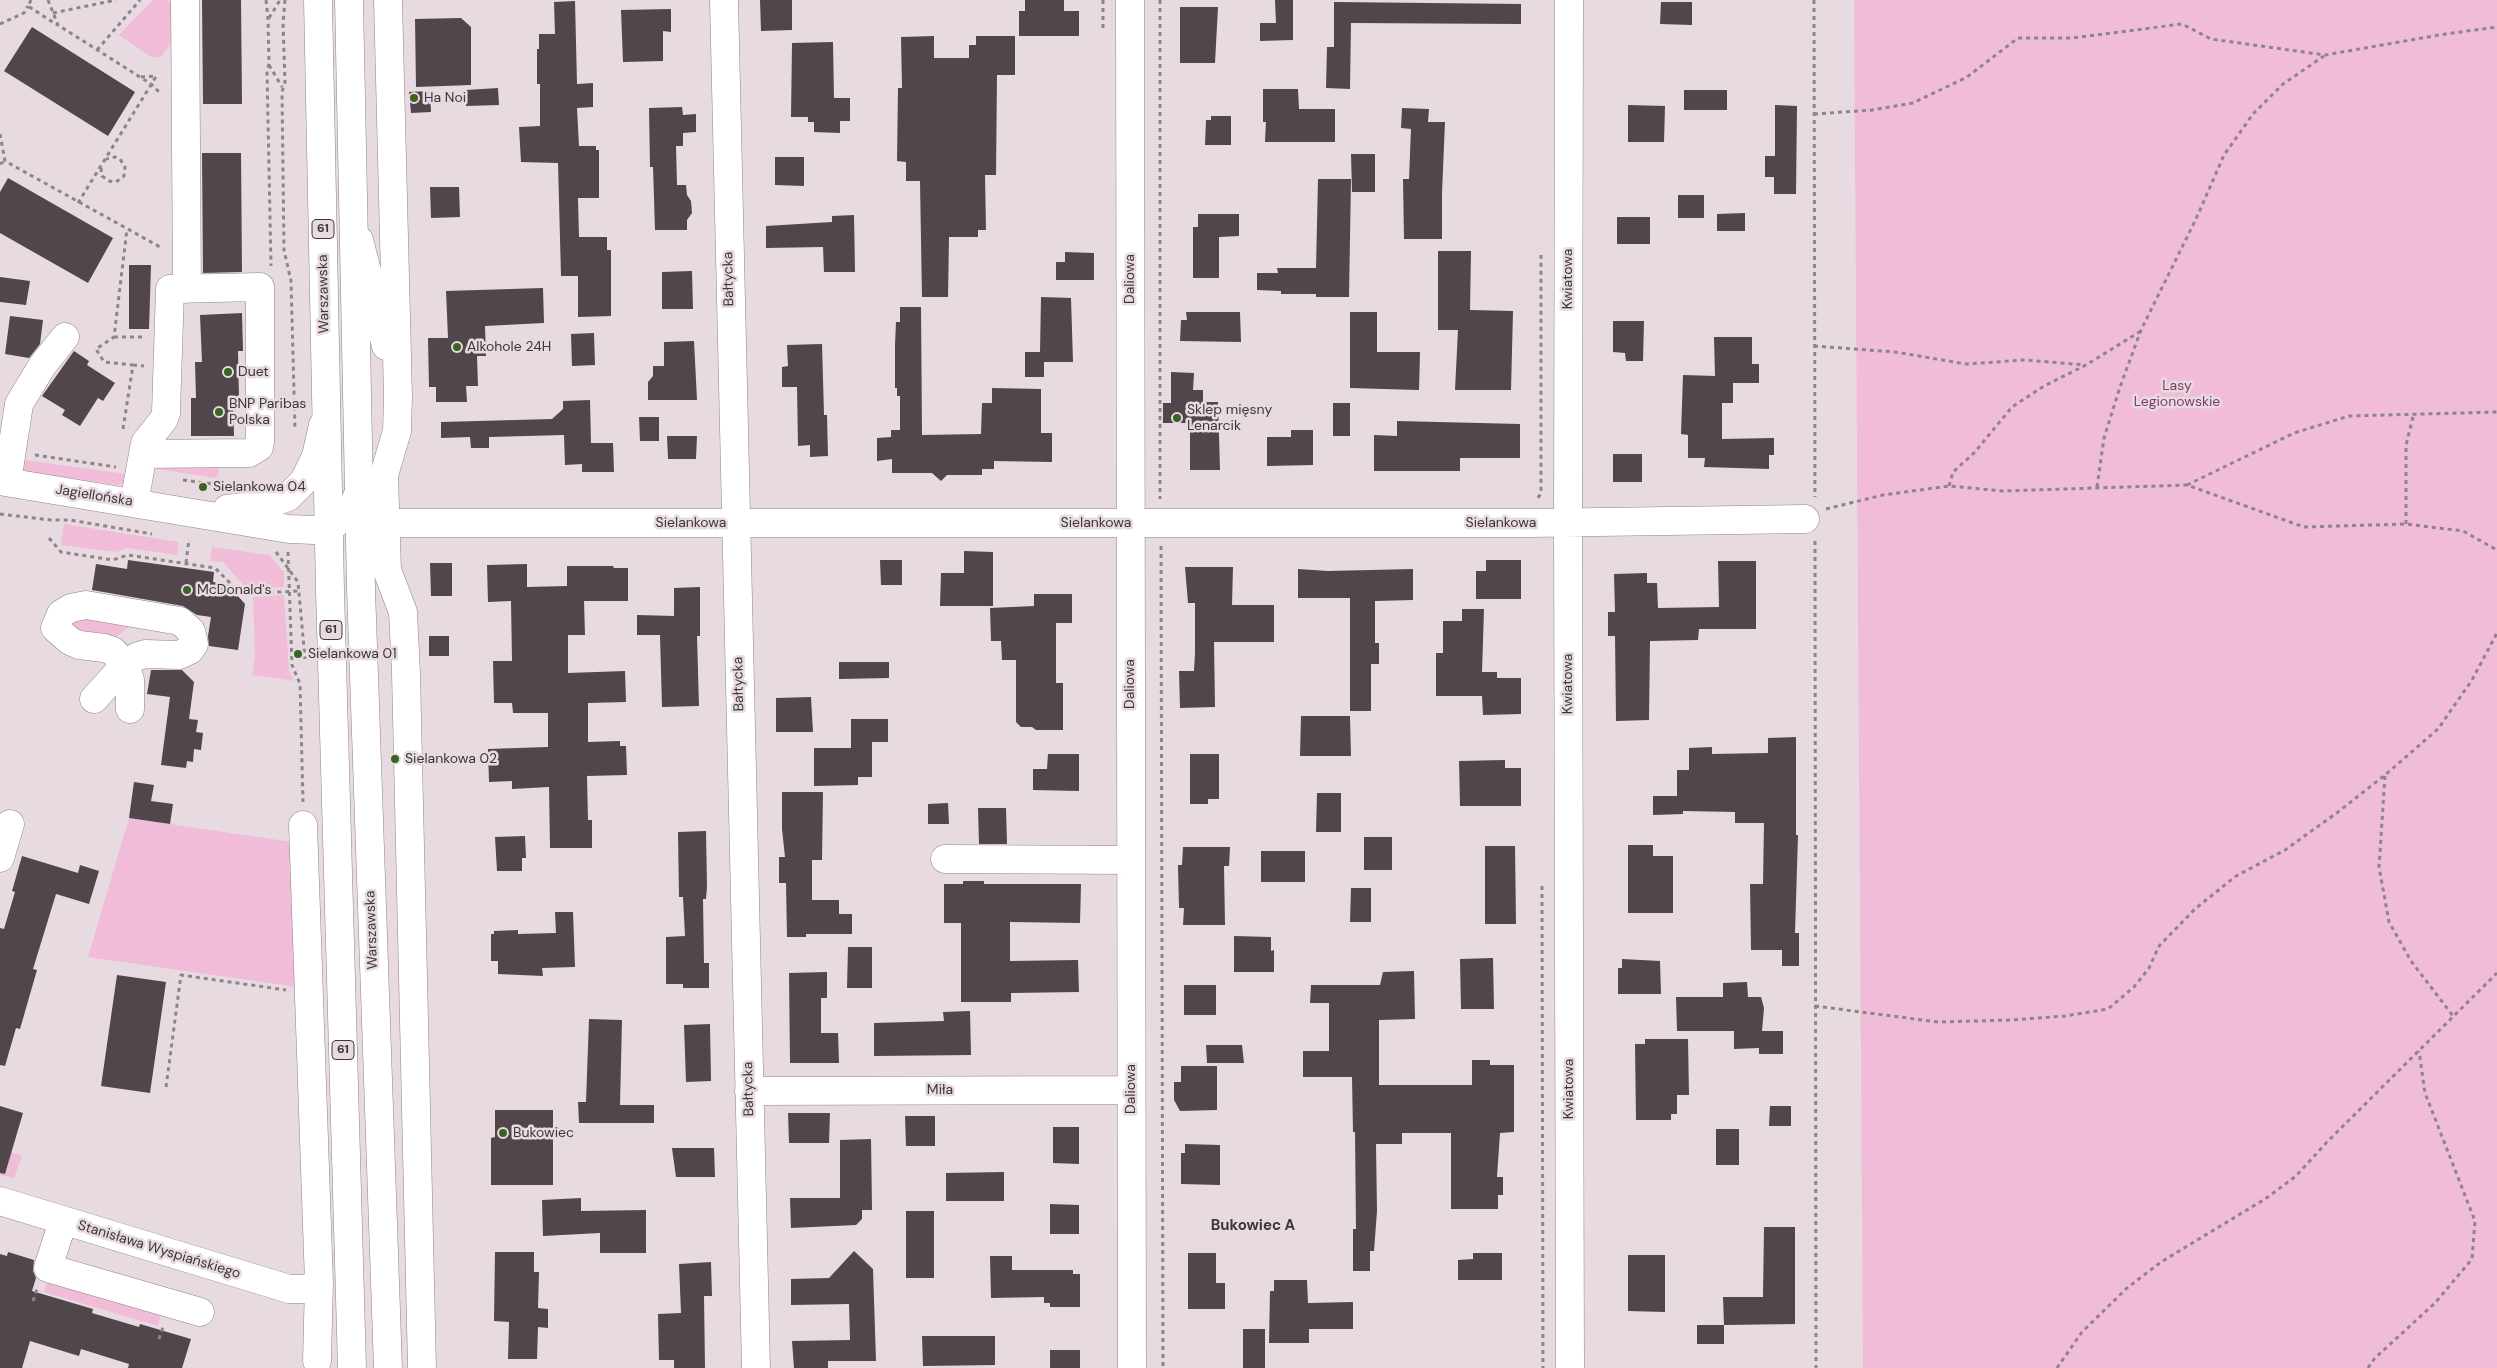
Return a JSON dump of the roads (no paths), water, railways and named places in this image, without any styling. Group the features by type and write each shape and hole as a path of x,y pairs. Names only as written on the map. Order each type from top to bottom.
{"street":[{"path":"185,0 187,289"},
{"name":"Warszawska","path":"318,0 352,1368"},
{"name":"Warszawska","path":"349,0 359,492 388,1368"},
{"path":"388,0 398,396 397,431 384,475 387,570 403,612 406,673 422,1368"},
{"name":"Bałtycka","path":"724,0 756,1368"},
{"name":"Daliowa","path":"1130,0 1132,1368"},
{"name":"Kwiatowa","path":"1569,0 1570,1368"},
{"path":"353,215 398,396"},
{"path":"131,456 249,453 259,447 260,287 170,289 164,419 131,456 134,502"},
{"path":"4,481 12,452 19,404 23,394 65,336"},
{"name":"Jagiellońska","path":"188,511 253,507 269,504 288,497 304,480 316,456 327,409"},
{"name":"Jagiellońska","path":"4,481 188,511 282,540 314,530 330,528"},
{"path":"330,528 352,508 359,492"},
{"name":"Sielankowa","path":"386,523 1568,523 1814,517"},
{"path":"94,699 121,663 145,654 179,655 194,644 191,631 180,621 86,605 71,608 60,614 55,628 79,645 113,651 121,663 130,679 130,709"},
{"path":"0,858 10,824"},
{"path":"303,825 318,1283 317,1362"},
{"path":"945,859 1130,860"},
{"name":"Miła","path":"749,1091 1131,1090"},
{"name":"Stanisława Wyspiańskiego","path":"0,1201 289,1289 305,1289 318,1283"},
{"path":"63,1221 48,1268 200,1312"}],"place":[{"name":"Ha Noi","path":"414,98"},
{"name":"Alkohole 24H","path":"457,347"},
{"name":"Duet","path":"228,372"},
{"name":"BNP Paribas Polska","path":"219,412"},
{"name":"Sklep mięsny Lenarcik","path":"1177,418"},
{"name":"Sielankowa 04","path":"203,487"},
{"name":"McDonald's","path":"187,590"},
{"name":"Sielankowa 01","path":"298,654"},
{"name":"Sielankowa 02","path":"395,759"},
{"name":"Bukowiec","path":"503,1133"}],"district":[{"name":"Bukowiec A","path":"1253,1226"}],"park label":[{"name":"Lasy Legionowskie","path":"2177,394"}]}
